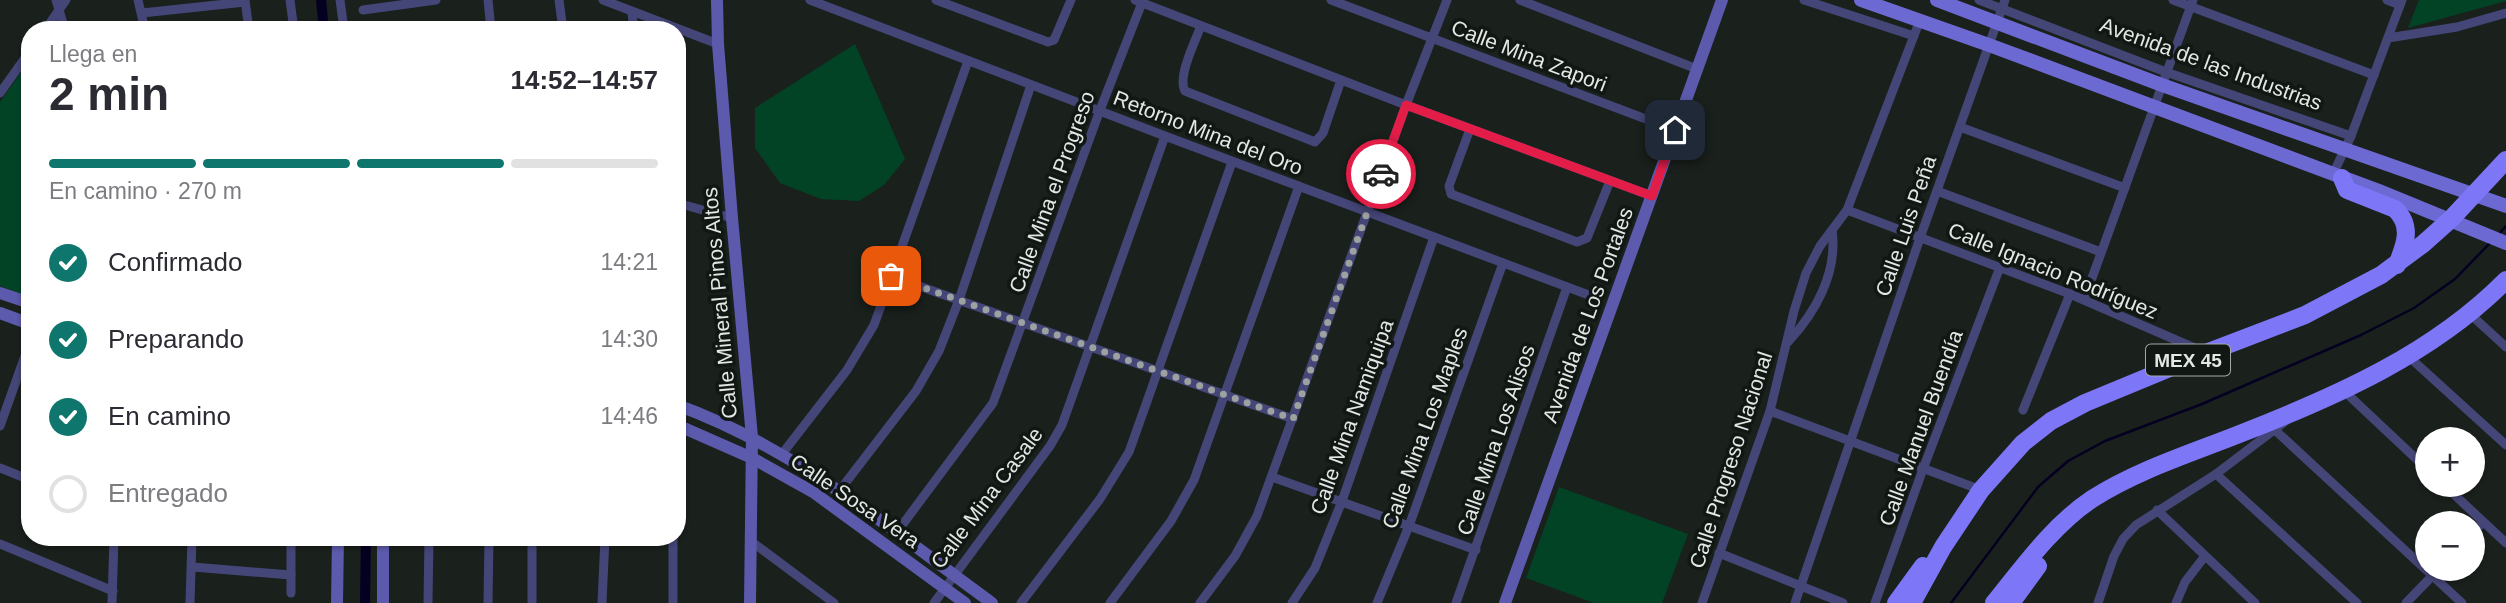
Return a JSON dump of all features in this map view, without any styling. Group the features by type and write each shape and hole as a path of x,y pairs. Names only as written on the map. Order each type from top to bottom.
{"highway":[{"name":"MEX 45","path":"1912,603 1943,547 1981,490 2023,443 2051,421 2085,403 2305,315 2397,265 2451,219 2506,160"},
{"path":"2337,176 2347,190 2395,209 2400,214 2406,232 2397,265"},
{"path":"1994,603 2039,548 2090,501 2116,485 2296,412 2408,356 2470,314 2506,280"},
{"path":"2011,603 2058,539 2070,518"},
{"path":"1896,603 1928,559 1943,547"}],"main road":[{"name":"Calle Mineral Pinos Altos","path":"717,0 718,44 752,437 750,603"},
{"name":"Avenida de Los Portales","path":"1505,603 1722,0"},
{"path":"1861,0 1989,45 2451,219 2505,243"},
{"name":"Avenida de las Industrias","path":"1937,0 2001,11 2164,79 2348,142 2506,206"},
{"path":"0,292 21,300"},
{"path":"0,313 21,321"},
{"path":"686,409 752,437 840,490 992,603"},
{"name":"Calle Sosa Vera","path":"686,429 752,458 813,492 965,603"},
{"path":"337,603 338,546"},
{"path":"383,546 383,603"}],"street":[{"path":"50,21 58,4 66,0"},
{"path":"138,0 143,21"},
{"path":"290,0 293,21"},
{"path":"340,0 343,21"},
{"path":"363,10 385,3 436,0"},
{"path":"488,0 490,21"},
{"path":"559,0 562,21"},
{"path":"603,0 654,21"},
{"name":"Retorno Mina del Oro","path":"810,0 1594,297"},
{"path":"936,0 1048,42 1054,40 1070,0"},
{"name":"Calle Mina Zapori","path":"1331,0 1675,130"},
{"path":"1200,603 1248,535 1272,477 1406,105 1447,0"},
{"path":"1520,0 1697,69"},
{"path":"1804,0 1914,36"},
{"name":"Avenida de las Industrias","path":"1979,0 2001,11"},
{"path":"2172,0 2191,4 2374,75"},
{"path":"2337,176 2401,2 2387,0"},
{"path":"142,13 245,1 248,21"},
{"path":"1140,1 1406,105 1652,196"},
{"name":"Calle Mina el Progreso","path":"897,532 993,402 1140,1"},
{"path":"58,4 63,21"},
{"path":"2164,79 2191,4"},
{"name":"Calle Luis Peña","path":"1796,603 1920,238 2001,11"},
{"path":"632,13 633,21"},
{"path":"2388,38 2457,27 2506,13"},
{"name":"Calle Progreso Nacional","path":"1702,603 1770,411 1806,273 1812,258 1847,210 1920,20"},
{"path":"1201,26 1184,75 1182,86 1185,92 1315,142 1323,132 1341,80"},
{"path":"686,32 718,44"},
{"path":"782,454 839,380 874,325 968,61"},
{"path":"0,93 21,64"},
{"name":"Avenida de las Industrias","path":"2084,300 2164,79"},
{"path":"840,490 929,370 959,300 1031,85"},
{"path":"1960,127 2125,188"},
{"path":"1470,129 1449,186 1451,194 1577,242 1584,240 1609,181"},
{"name":"Calle Mina Casale","path":"933,603 1050,446 1072,401 1165,136"},
{"path":"1021,603 1116,476 1140,424 1156,370 1232,162"},
{"path":"1110,603 1156,543 1194,480 1299,186"},
{"path":"1937,191 2101,252"},
{"path":"686,205 732,218"},
{"name":"Calle Ignacio Rodríguez","path":"1847,210 2070,294 2206,353"},
{"path":"1787,343 1811,314 1819,299 1830,269 1834,243 1832,230"},
{"name":"Calle Mina Namiquipa","path":"1293,603 1315,568 1342,501 1434,237"},
{"name":"Calle Mina Los Maples","path":"1377,603 1409,526 1503,263"},
{"name":"Calle Manuel Buendía","path":"1875,603 2000,267"},
{"path":"891,276 1293,419"},
{"name":"Calle Mina Los Alisos","path":"1456,603 1567,287"},
{"path":"2023,410 2070,294"},
{"path":"2470,314 2506,347"},
{"path":"2408,356 2506,445"},
{"path":"0,426 21,367"},
{"path":"2343,390 2415,458"},
{"path":"1770,411 1981,490"},
{"path":"2098,603 2114,556 2123,539 2136,525 2216,474 2276,431 2296,412"},
{"path":"2276,431 2415,554"},
{"path":"0,468 21,476"},
{"path":"2216,474 2357,603"},
{"path":"1272,477 1476,550"},
{"path":"2457,497 2471,511"},
{"path":"2157,510 2255,603"},
{"path":"2485,524 2506,543"},
{"path":"752,542 830,602"},
{"path":"0,544 113,591"},
{"path":"112,603 114,546"},
{"path":"190,603 192,546"},
{"path":"291,546 291,593"},
{"path":"428,603 429,546"},
{"path":"488,603 489,546"},
{"path":"532,546 532,603"},
{"path":"602,603 605,546"},
{"path":"673,546 673,603"},
{"path":"1719,553 1843,603"},
{"path":"2176,603 2185,582 2206,556"},
{"path":"193,567 291,575"},
{"path":"2406,603 2427,581"},
{"path":"2443,581 2462,603"}],"green space":[{"path":"2419,0 2506,0 2506,1 2408,28"},
{"path":"855,44 905,159 884,185 859,201 821,199 780,183 755,148 755,108"},
{"path":"21,73 21,294 0,286 0,102"},
{"path":"1559,487 1688,534 1662,603 1594,603 1526,578"}],"waterway":[{"path":"321,0 323,21"},
{"path":"2498,235 2506,226"},
{"path":"1951,603 2038,487 2068,461 2105,441 2202,404 2361,335 2414,308 2455,279 2491,242"},
{"path":"365,603 366,546"}],"way so far":[{"path":"891,276 1293,419 1381,174"}],"route":[{"path":"1381,174 1406,105 1652,196 1675,130"}]}
